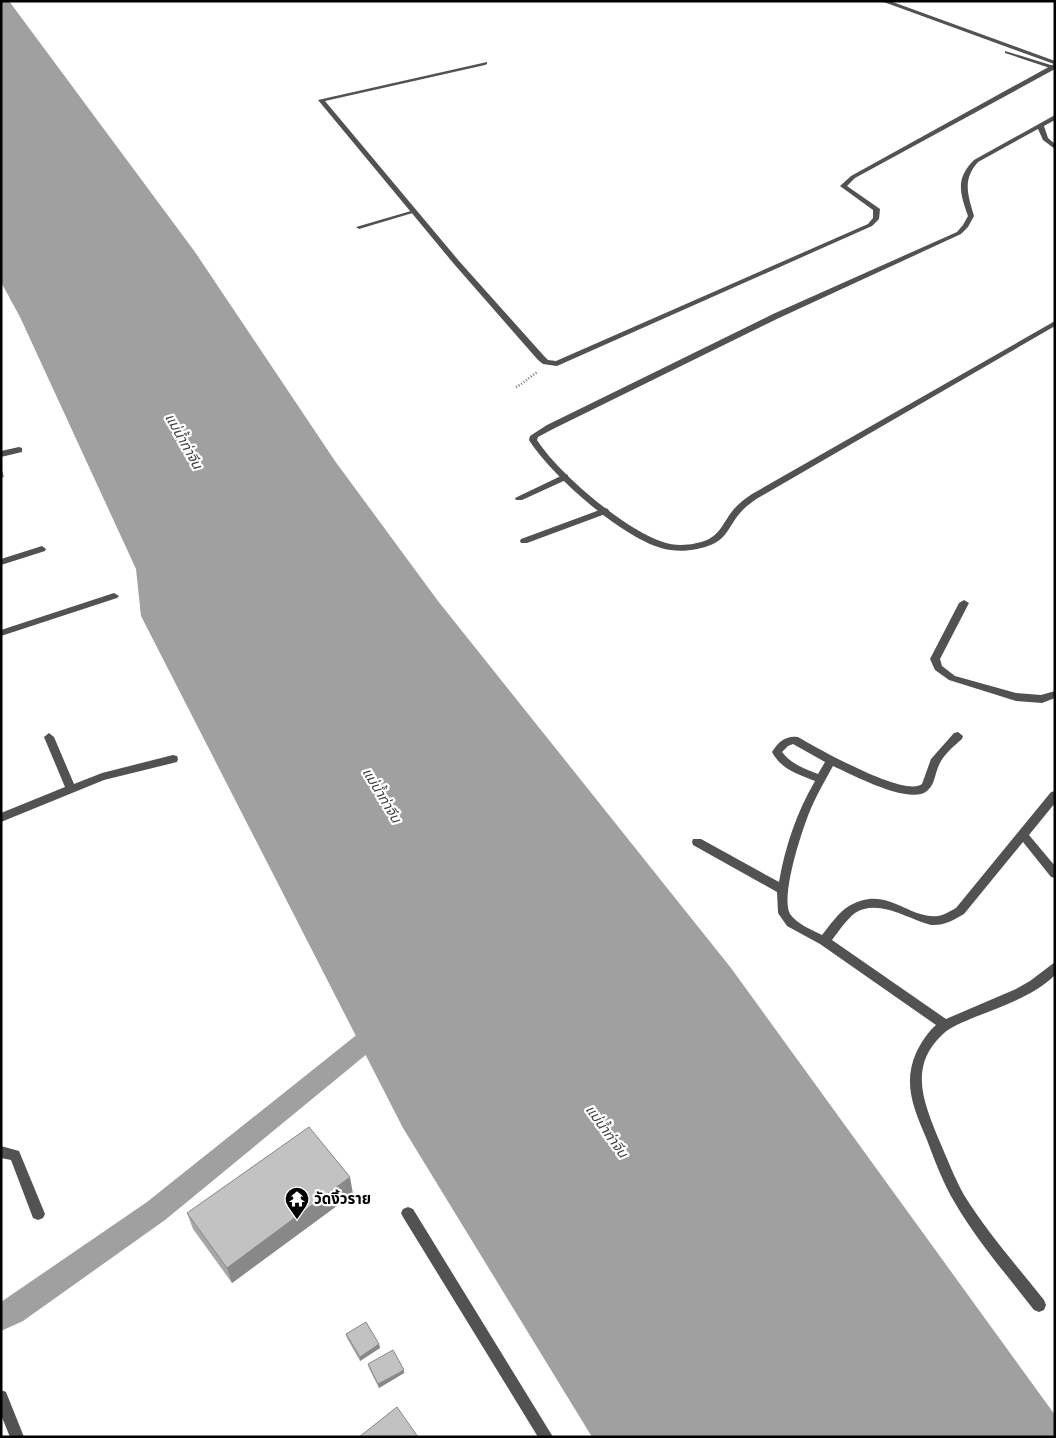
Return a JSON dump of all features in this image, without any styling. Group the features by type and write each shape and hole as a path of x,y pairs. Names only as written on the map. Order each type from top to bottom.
{"street":[{"path":"886,2 1054,65"},
{"path":"1006,52 1054,65"},
{"path":"486,63 321,100 413,212 541,358 546,362 557,364 870,225 876,219 877,209 843,186 853,177 1054,65"},
{"path":"1055,117 976,161 967,169 964,188 971,216 966,226 959,233 776,316 534,436 533,440 542,455 601,509 643,537 660,545 690,547 712,541 723,532 742,505 755,496 1055,323"},
{"path":"1040,125 1045,139 1055,147"},
{"path":"359,228 413,212"},
{"path":"1,454 18,450"},
{"path":"519,498 565,477"},
{"path":"524,541 601,509"},
{"path":"1,562 42,548"},
{"path":"1,634 114,596"},
{"path":"964,603 935,659 938,668 952,678 1016,697 1042,699 1055,694"},
{"path":"821,779 778,757 777,752 784,743 794,740 831,761 885,784 909,792 918,792 925,788 934,763 958,736"},
{"path":"49,737 71,788"},
{"path":"1,818 102,777 173,759"},
{"path":"831,761 807,804 801,819 782,889 781,904 784,914 791,923 824,942 945,1025"},
{"path":"824,942 851,910 863,905 877,902 932,920 946,919 960,911 1055,795"},
{"path":"1022,834 1055,874"},
{"path":"697,842 782,889"},
{"path":"1039,1305 958,1197 917,1101 916,1074 924,1047 935,1033 945,1025 1019,992 1048,975 1055,967"},
{"path":"1,1152 15,1155 38,1214"},
{"path":"408,1213 546,1437"},
{"path":"1,1397 17,1437"}],"path":[{"path":"516,387 528,381 535,372 557,364"}],"water":[{"name":"แม่น้ำท่าจีน","path":"1,1 9,1 195,252 335,461 438,601 731,968 1055,1415 1055,1437 592,1437 403,1128 141,616 136,569 20,317 1,282"}],"building":[{"path":"309,1127 350,1177 227,1268 187,1213"},
{"path":"366,1322 379,1344 360,1357 346,1334"},
{"path":"393,1350 404,1370 378,1384 368,1364"},
{"path":"397,1407 418,1437 359,1437"}],"waterway":[{"path":"1,1317 13,1311 156,1211 382,1028"}],"place":[{"name":"วัดงิ้วราย","path":"297,1220"}]}
